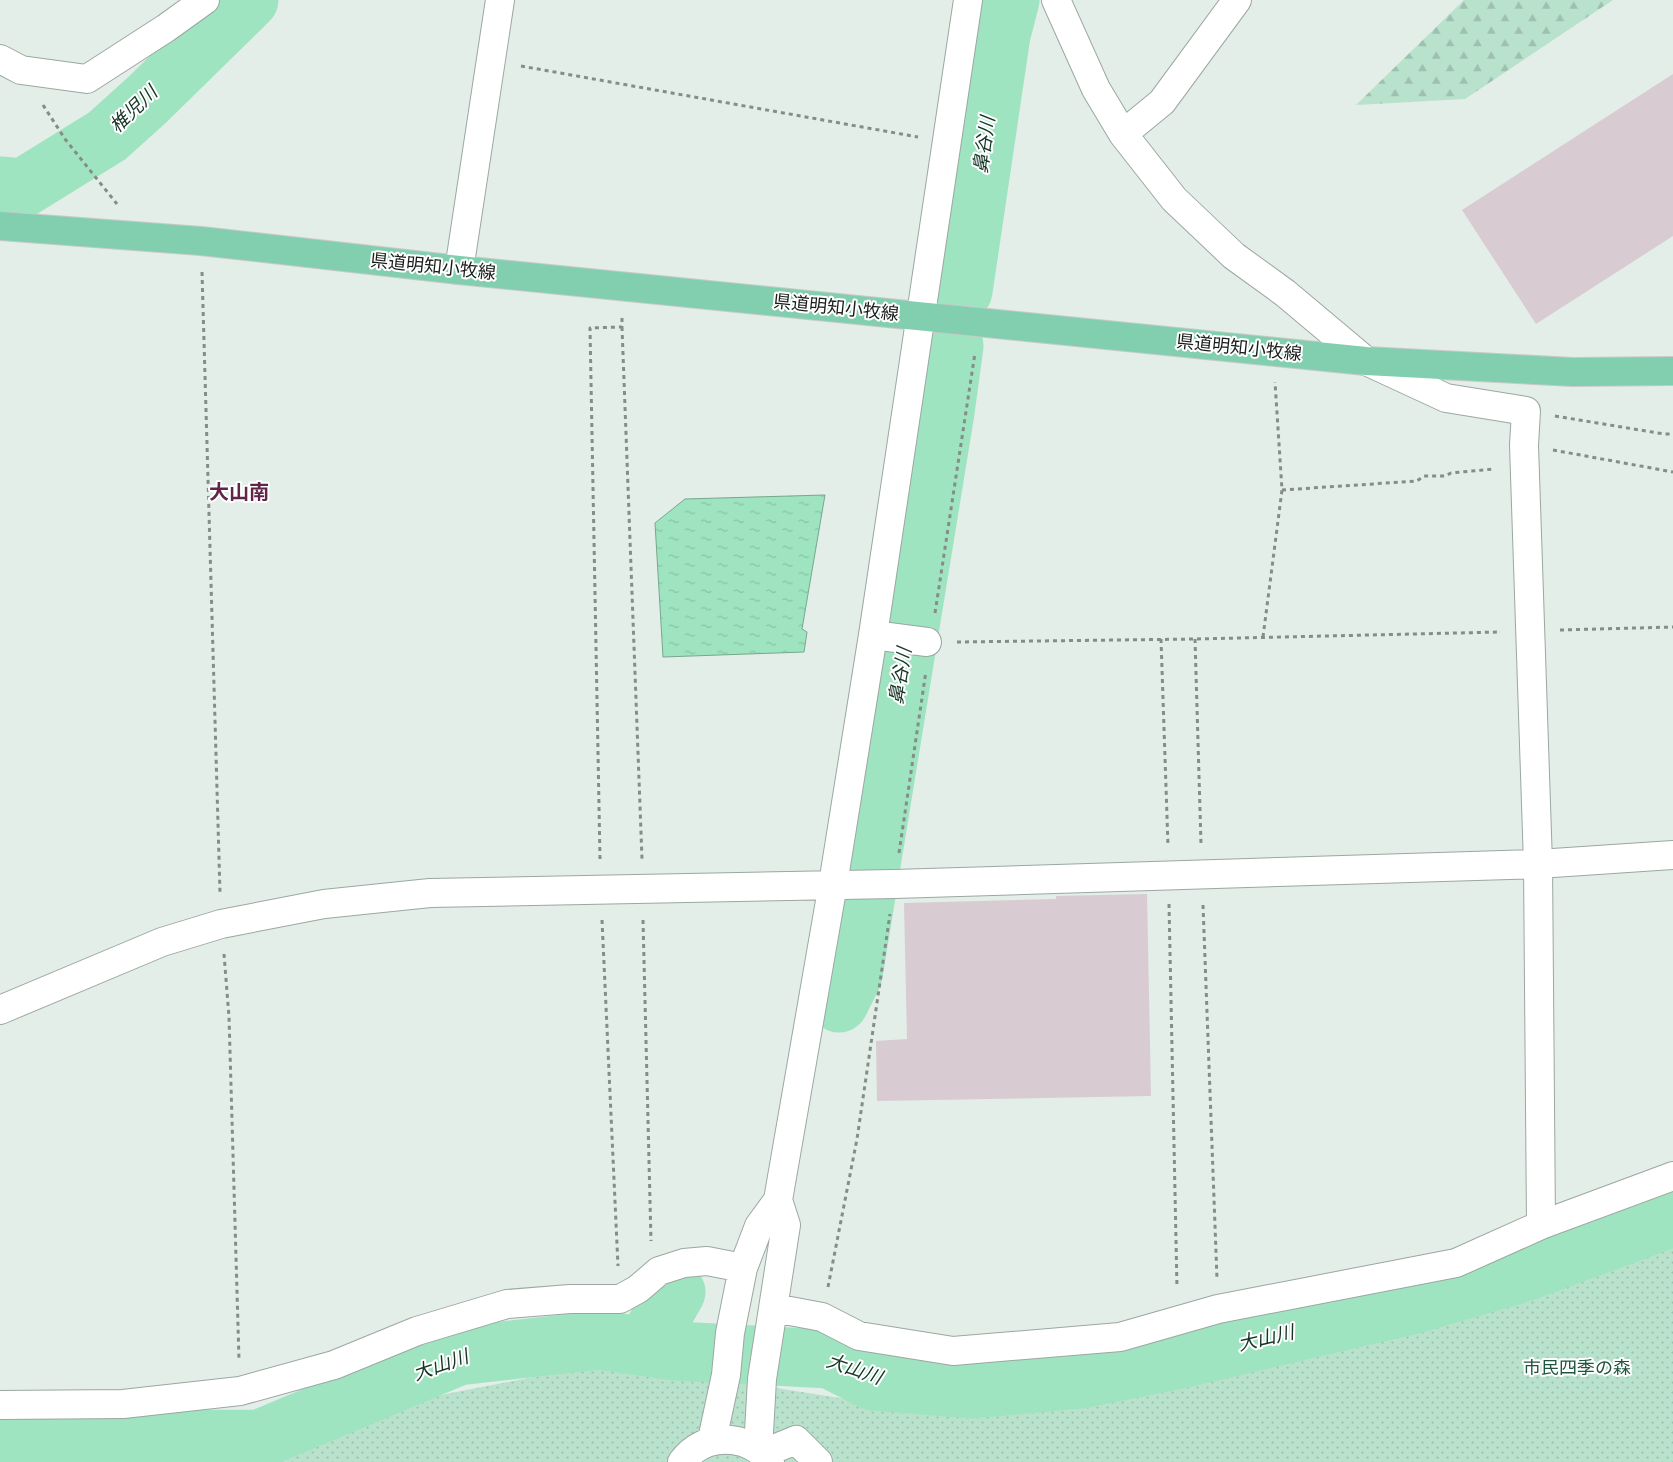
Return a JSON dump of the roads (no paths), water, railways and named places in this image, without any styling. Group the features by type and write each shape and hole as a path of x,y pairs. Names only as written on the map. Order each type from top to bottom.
{"main road":[{"name":"県道明知小牧線","path":"0,226 201,241 459,270 1366,361 1573,372 1673,371"}],"street":[{"path":"0,59 21,70 87,78 166,28 205,0"},
{"path":"459,270 500,0"},
{"path":"712,1440 726,1375 730,1333 743,1268 759,1226 778,1200 843,884 879,635 921,316 968,0"},
{"path":"1056,0 1096,89 1123,134 1174,199 1234,256 1285,292 1366,361 1446,398 1526,412 1525,456 1538,864 1541,1225"},
{"path":"1123,134 1162,102 1237,0"},
{"path":"879,635 929,642"},
{"path":"0,1010 162,942 221,924 324,904 430,893 891,884 1538,864 1673,855"},
{"path":"774,1308 822,1317 859,1336 953,1351 1120,1337 1218,1309 1456,1263 1541,1225 1673,1176"},
{"path":"764,1455 762,1379 786,1225 778,1200"},
{"path":"0,1405 123,1404 240,1391 334,1365 417,1331 507,1304 570,1299 620,1299 638,1289 658,1271 684,1263 707,1261 743,1268"},
{"path":"682,1462 696,1448 712,1440 730,1439 748,1443 764,1455"},
{"path":"764,1455 796,1440 818,1462"}],"water":[{"path":"825,495 802,629 807,632 804,652 663,657 655,523 685,499"}],"waterway":[{"name":"椎児川","path":"0,186 23,188 107,136 147,100 249,0"},
{"name":"鼻谷川","path":"963,291 1001,35 1010,0"},
{"name":"鼻谷川","path":"839,1003 853,975 945,412 954,346"},
{"name":"大山川","path":"0,1442 7,1440 260,1439 458,1356 599,1340 675,1351 830,1359 873,1381 974,1389 1080,1379 1180,1359 1415,1304 1524,1272 1673,1217"},
{"name":"鼻谷川","path":"645,1346 676,1292"}],"district":[{"name":"大山南","path":"239,493"}],"park label":[{"name":"市民四季の森","path":"1577,1368"}]}
